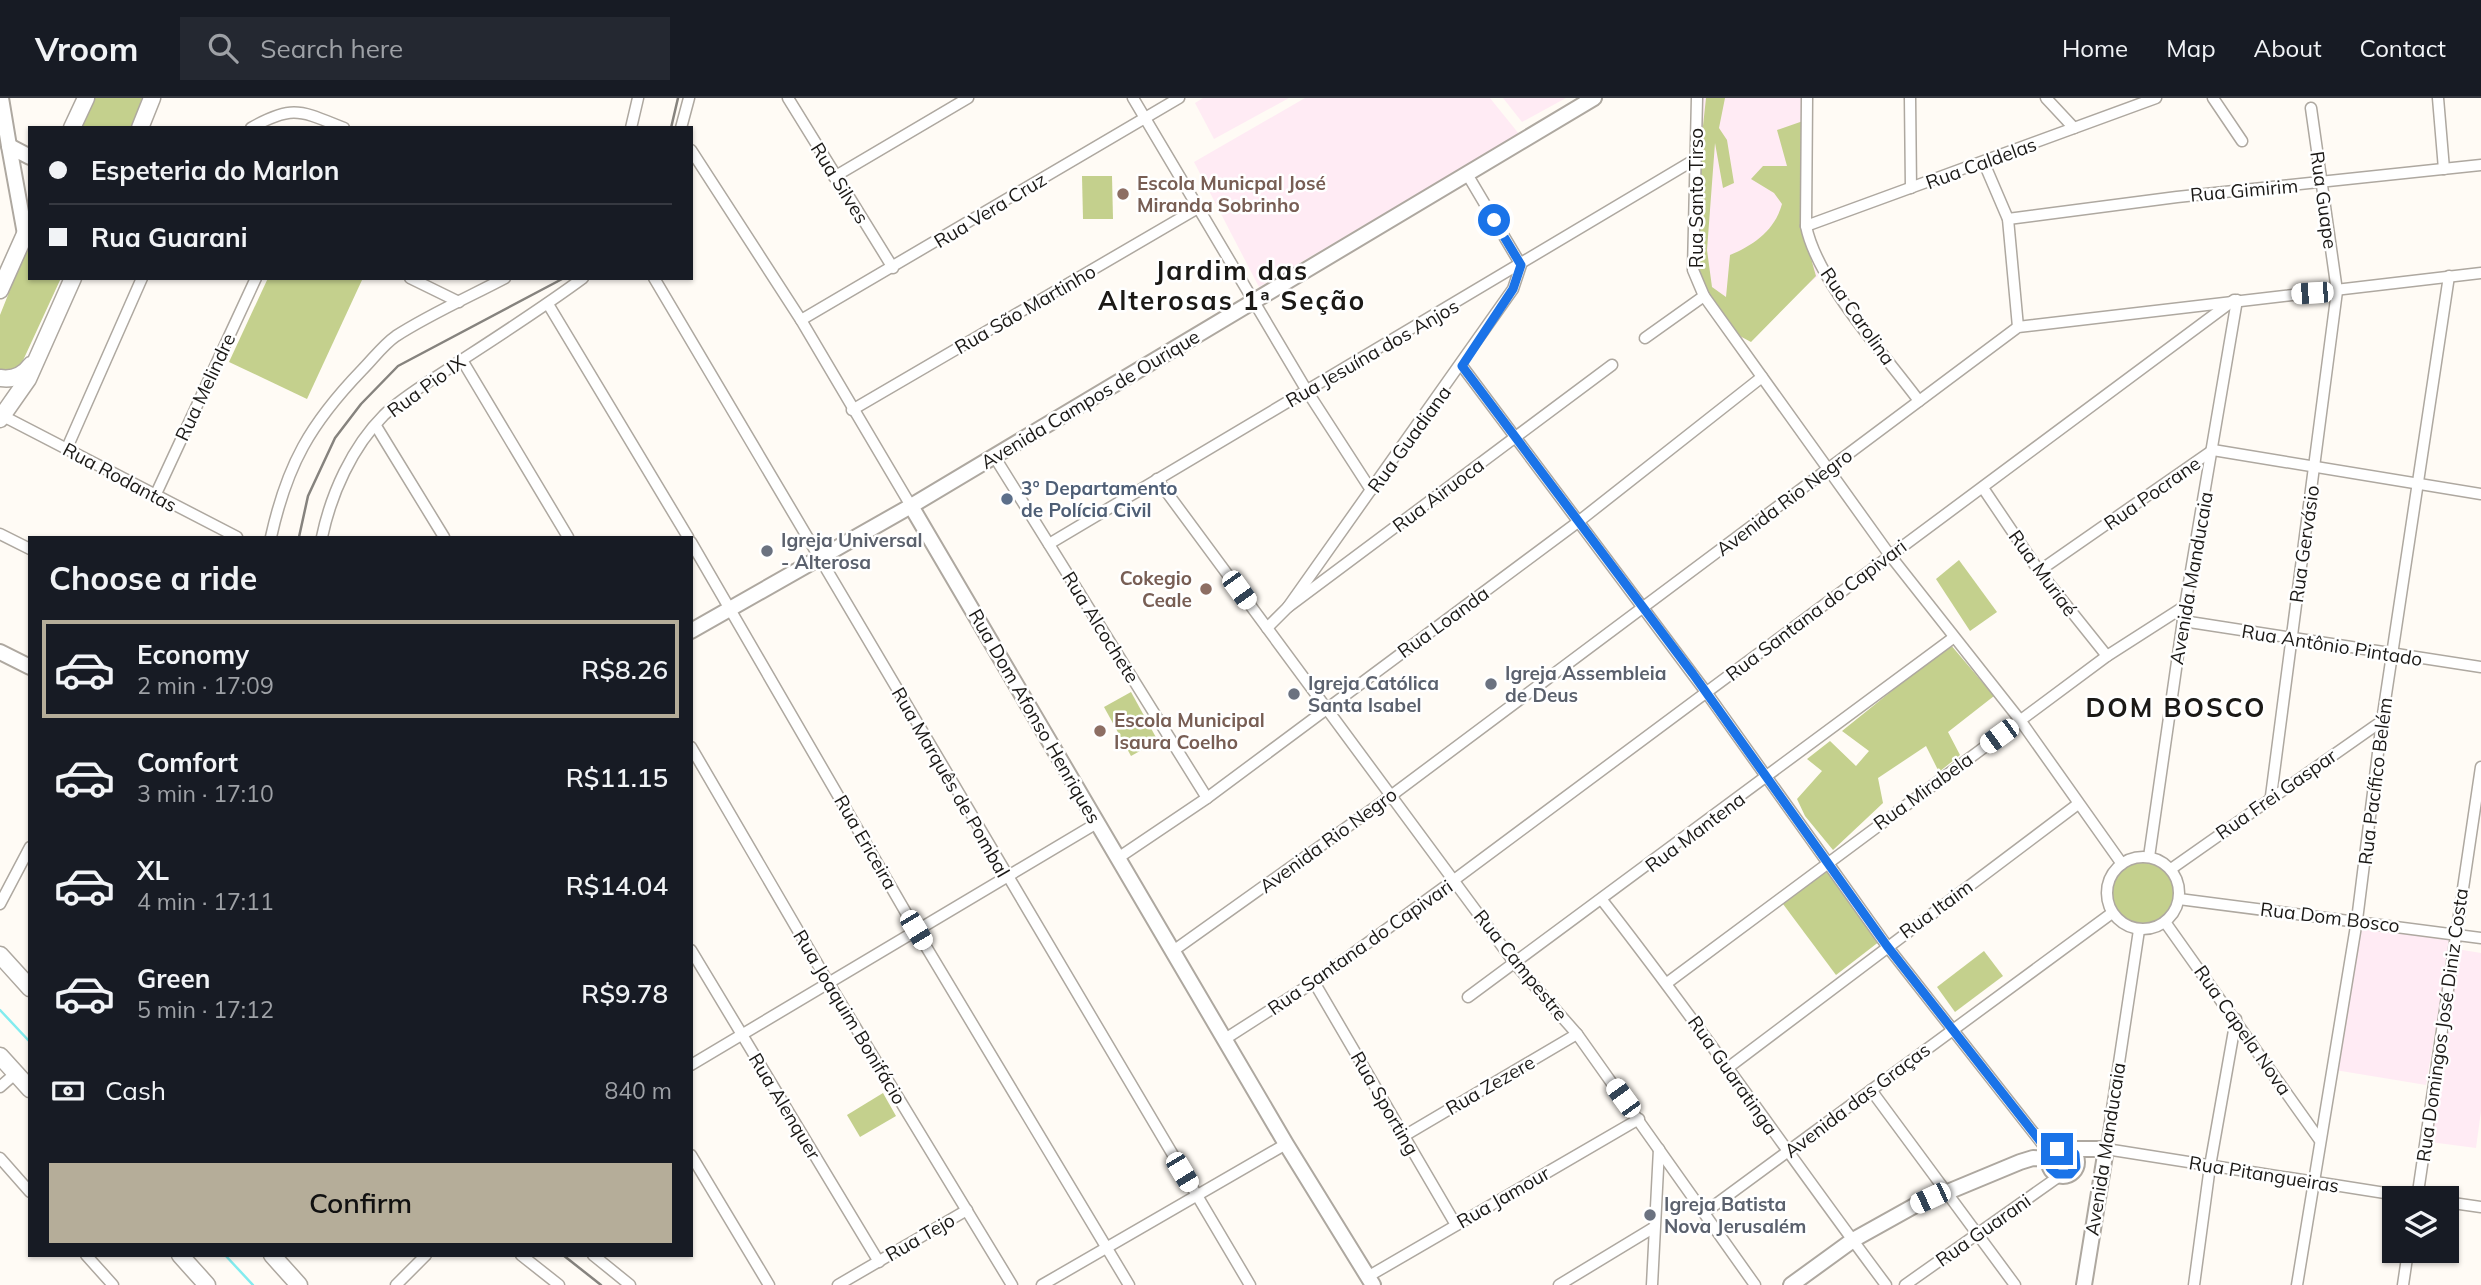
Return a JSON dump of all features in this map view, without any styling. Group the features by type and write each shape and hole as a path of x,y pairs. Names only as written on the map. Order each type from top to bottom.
{"main road":[{"path":"73,126 86,98"},
{"path":"141,126 152,98"},
{"path":"0,290 27,228"},
{"path":"1,417 28,379 72,280"},
{"path":"0,378 9,379 25,373 37,357"},
{"path":"0,955 28,986"},
{"path":"0,1056 28,1087"},
{"path":"182,1257 207,1285"},
{"path":"274,1257 299,1285"}],"street":[{"path":"1,98 27,228"},
{"path":"631,126 638,98"},
{"path":"682,126 689,98"},
{"name":"Rua Silves","path":"788,98 834,177 893,268"},
{"path":"834,177 968,98"},
{"path":"1133,98 1307,391 1371,490"},
{"name":"Rua Vera Cruz","path":"801,320 1179,98"},
{"name":"Avenida Campos de Ourique","path":"693,630 911,506 1594,98"},
{"name":"Rua Santo Tirso","path":"1698,98 1694,160 1693,270 1704,296 1889,554 2020,720 2122,863"},
{"path":"1806,226 1807,98"},
{"path":"1910,98 1911,188"},
{"path":"2046,98 2074,128"},
{"name":"Rua Caldelas","path":"1806,226 2156,98"},
{"path":"2213,98 2242,141"},
{"path":"2438,98 2444,169"},
{"name":"Rua Guape","path":"2311,108 2337,291"},
{"path":"255,126 278,113 303,112 339,126"},
{"path":"9,146 28,156"},
{"name":"Rua Dom Afonso Henriques","path":"693,153 801,320 1286,1144 1371,1281"},
{"name":"Rua Jesuína dos Anjos","path":"1049,544 1694,160"},
{"path":"1984,163 2008,219 2018,327"},
{"name":"Rua Gimirim","path":"2008,219 2177,197 2481,166"},
{"path":"1467,174 1521,265"},
{"name":"Rua São Martinho","path":"852,410 1198,208"},
{"name":"Rua Carolina","path":"1806,226 1809,242 1828,278 1919,401"},
{"path":"0,262 15,256"},
{"name":"Rua Guadiana","path":"1288,607 1462,366 1513,289 1521,265"},
{"name":"Avenida Rio Negro","path":"1173,951 1392,795 2018,327 2481,273"},
{"name":"Rua Pacífico Belém","path":"2297,1285 2357,920 2382,721 2449,276"},
{"path":"67,448 141,280"},
{"name":"Rua Melindre","path":"155,496 255,280"},
{"path":"414,280 459,302"},
{"path":"271,536 280,496 296,456 320,419 394,337 501,280"},
{"name":"Rua Pio IX","path":"322,536 327,512 342,478 376,426 413,391 548,304 580,280"},
{"name":"Rua Marquês de Pombal","path":"655,280 1006,877 1250,1285"},
{"name":"Rua Gervásio","path":"2270,796 2337,291"},
{"path":"1645,338 1704,296"},
{"name":"Avenida Manducaia","path":"2149,857 2185,606 2213,450 2235,300"},
{"name":"Rua Santana do Capivari","path":"1224,1039 1314,982 1454,880 1889,554 1983,488 2235,300"},
{"path":"548,304 687,536"},
{"path":"463,359 567,536"},
{"name":"Rua Airuoca","path":"1267,628 1288,607 1612,365"},
{"path":"1462,366 1706,692 1887,946 2050,1157 2050,1168 2061,1175"},
{"name":"Rua Loanda","path":"1118,858 1208,798 1578,522 1762,377"},
{"name":"Rua Rodantas","path":"1,417 67,448 235,536"},
{"path":"376,426 443,536"},
{"name":"Rua Pocrane","path":"2039,571 2213,450 2481,494"},
{"name":"Rua Alcochete","path":"994,456 1208,798"},
{"name":"Rua Campestre","path":"1157,479 1516,965 1577,1034 1755,1285"},
{"name":"Rua Muriaé","path":"1983,488 2039,571 2107,656"},
{"path":"0,534 28,548"},
{"name":"Rua Ericeira","path":"693,545 916,930 1129,1285"},
{"name":"Rua Mirabela","path":"1667,983 1825,862 2107,656 2185,606"},
{"name":"Rua Antônio Pintado","path":"2183,621 2481,667"},
{"name":"Rua Mantena","path":"1468,997 1516,965 1953,638"},
{"path":"0,652 28,666"},
{"name":"Rua Frei Gaspar","path":"2171,869 2270,796 2382,721"},
{"name":"Rua Joaquim Bonifácio","path":"693,750 828,982 1012,1285"},
{"name":"Rua Domingos José Diniz Costa","path":"2419,1186 2481,768"},
{"name":"Rua Itaim","path":"1729,1067 2078,804"},
{"path":"693,1065 1097,823"},
{"path":"0,904 28,851"},
{"path":"2149,857 2171,869 2177,880 2179,899 2165,922 2149,930 2139,930 2124,925 2112,913 2107,887 2122,863 2149,857"},
{"name":"Rua Dom Bosco","path":"2179,899 2481,938"},
{"name":"Rua Guaratinga","path":"1602,900 1729,1067 1886,1285"},
{"name":"Avenida das Graças","path":"1704,1213 1952,1028 2112,913"},
{"name":"Rua Capela Nova","path":"2165,922 2319,1139"},
{"name":"Avenida Manducaia","path":"2084,1285 2102,1149 2139,930"},
{"name":"Rua Alenquer","path":"693,953 878,1262"},
{"name":"Rua Sporting","path":"1314,982 1456,1225"},
{"path":"2194,1285 2210,1166 2236,1019"},
{"name":"Rua Zezere","path":"1404,1136 1577,1034"},
{"path":"0,1087 16,1073"},
{"path":"1871,1090 2015,1285"},
{"name":"Rua Jamour","path":"1371,1281 1456,1225 1639,1119"},
{"path":"1042,1285 1286,1144"},
{"path":"1791,1285 1853,1240 1947,1191 2034,1158 2050,1157 2060,1148 2102,1149"},
{"path":"1652,1285 1659,1149"},
{"path":"2069,1149 2075,1154 2077,1163"},
{"name":"Rua Guarani","path":"1905,1285 1975,1233 2061,1175 2070,1174 2077,1163 2102,1149"},
{"name":"Rua Pitangueiras","path":"2102,1149 2382,1193"},
{"path":"0,1158 28,1190"},
{"path":"693,1158 769,1285"},
{"path":"2459,1204 2481,1207"},
{"name":"Rua Tejo","path":"838,1285 967,1210"},
{"path":"1559,1285 1653,1228"},
{"path":"88,1257 113,1285"},
{"path":"397,1285 424,1257"},
{"path":"524,1257 559,1285"},
{"path":"595,1257 630,1285"},
{"path":"2403,1285 2406,1263"}],"shaded area":[{"path":"1203,98 1289,98 1214,139 1195,103"},
{"path":"1305,98 1490,98 1519,134 1259,287 1194,162"},
{"path":"1503,98 1566,98 1522,122"},
{"path":"1703,98 1802,98 1804,210 1808,243 1818,276 1740,341 1706,295 1695,268 1695,196"},
{"path":"2360,923 2451,938 2426,1085 2335,1070"},
{"path":"2457,949 2481,953 2481,1111 2476,1148 2430,1142"}],"green space":[{"path":"95,98 142,98 133,126 80,126"},
{"path":"1706,98 1725,98 1719,128 1727,140 1734,183 1723,188 1715,143 1707,250 1712,287 1726,297 1730,255 1762,236 1774,222 1782,204 1774,193 1751,179 1763,166 1787,166 1777,130 1803,121 1802,180 1805,218 1816,276 1751,342 1736,334 1712,301 1697,268 1699,163"},
{"path":"1082,176 1112,176 1113,219 1083,219"},
{"path":"28,245 28,280 60,280 20,367 0,372 0,315"},
{"path":"267,280 362,280 307,399 229,362"},
{"path":"1959,560 1997,612 1970,631 1936,579"},
{"path":"1950,644 1994,696 1948,732 1960,755 1939,772 1926,746 1878,778 1883,803 1833,850 1805,816 1797,799 1822,771 1807,759 1830,741 1856,766 1869,751 1842,731"},
{"path":"1131,692 1158,741 1131,756 1104,707"},
{"path":"2143,862 2161,868 2169,876 2175,894 2169,912 2161,920 2143,926 2125,920 2117,912 2111,894 2117,876 2125,868"},
{"path":"1827,871 1880,941 1836,975 1783,904"},
{"path":"1984,951 2003,976 1955,1012 1937,987"},
{"path":"883,1093 896,1116 860,1137 847,1115"}],"waterway":[{"path":"0,1010 28,1040"},
{"path":"227,1257 253,1285"}],"railway":[{"path":"671,126 678,98"},
{"path":"299,536 308,496 335,438 361,404 398,366 560,280"},
{"path":"566,1257 601,1285"}],"place":[{"name":"Escola Municpal José Miranda Sobrinho","path":"1123,194"},
{"name":"3° Departamento de Polícia Civil","path":"1007,499"},
{"name":"Igreja Universal - Alterosa","path":"767,551"},
{"name":"Cokegio Ceale","path":"1206,589"},
{"name":"Igreja Assembleia de Deus","path":"1491,684"},
{"name":"Igreja Católica Santa Isabel","path":"1294,694"},
{"name":"Escola Municipal Isaura Coelho","path":"1100,731"},
{"name":"Igreja Batista Nova Jerusalém","path":"1650,1215"}],"district":[{"name":"Jardim das Alterosas 1ª Seção","path":"1232,285"},
{"name":"DOM BOSCO","path":"2176,707"}],"route":[{"path":"1494,220 1521,265 1513,289 1462,366 1693,674 1887,946 2051,1155 2050,1168 2057,1174 2070,1174 2076,1167 2075,1154 2069,1149 2057,1149"}]}
